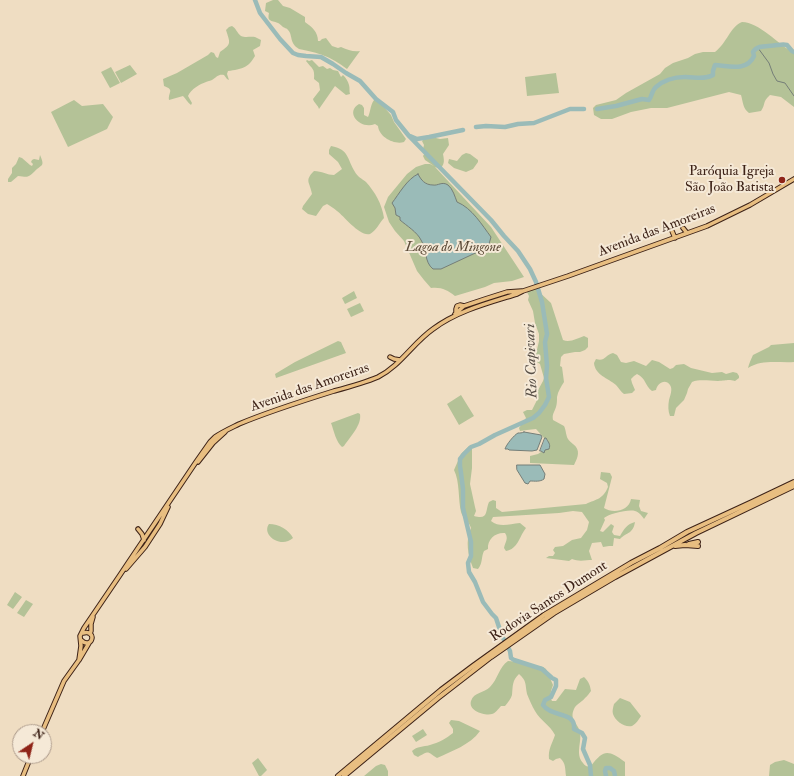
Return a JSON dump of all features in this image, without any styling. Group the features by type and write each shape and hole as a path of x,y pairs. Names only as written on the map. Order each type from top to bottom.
{"highway":[{"name":"Rodovia Santos Dumont","path":"515,638 555,608 619,570 687,532 794,482"},
{"name":"Rodovia Santos Dumont","path":"334,776 341,775 427,702 473,666 554,613 696,533 794,486"},
{"path":"672,546 692,543 698,544"}],"main road":[{"name":"Avenida das Amoreiras","path":"464,306 502,294 534,288 707,226 775,191 794,179"},
{"path":"683,228 687,233"},
{"path":"672,231 675,238"},
{"name":"Avenida das Amoreiras","path":"83,633 84,628 210,442 218,435 255,417 370,380 390,369 423,337 455,315 523,291"},
{"path":"455,315 457,306 464,306 466,311"},
{"path":"390,357 400,360"},
{"name":"Avenida das Amoreiras","path":"120,575 145,547 160,524 176,493 203,456 213,443 227,430"},
{"path":"138,529 144,540"},
{"name":"Avenida das Amoreiras","path":"90,634 92,632 91,624 94,614"},
{"path":"45,724 64,681 79,660 92,639 90,634 87,632 80,636 81,646 79,660"},
{"path":"81,640 86,644 89,643"},
{"path":"23,776 28,764"}],"green space":[{"path":"273,0 278,0 283,6 290,8 305,17 305,22 314,30 318,41 326,38 332,46 353,51 360,51 347,69 330,58 296,47 292,42 288,29 270,20 269,13 265,11 266,3"},
{"path":"742,22 748,23 762,30 794,53 794,107 781,97 770,95 766,99 761,111 749,113 744,107 741,95 729,92 667,108 651,108 631,112 612,119 601,119 594,115 593,108 596,105 616,100 660,74 665,68 673,63 695,54 715,52 723,44 731,31"},
{"path":"232,26 241,36 255,37 261,40 260,46 253,50 255,56 250,63 241,69 228,71 227,74 229,80 224,75 220,75 196,87 188,96 192,103 191,105 183,96 169,100 170,90 164,86 163,79 177,73 211,52 218,58 220,52 227,47 229,43 226,30"},
{"path":"312,60 319,67 323,66 327,69 330,68 338,71 341,77 343,75 347,81 350,94 346,95 335,86 319,109 313,99 320,90 319,83 314,79 313,71 306,61"},
{"path":"130,65 137,74 121,83 115,72"},
{"path":"111,67 120,83 110,88 101,72"},
{"path":"556,73 559,93 527,96 525,77"},
{"path":"376,98 391,115 406,139 404,142 400,143 392,141 384,137 378,126 375,124 364,125 356,120 353,112 355,108 359,104 362,105 364,108 364,115 368,117"},
{"path":"74,100 82,106 103,104 113,117 107,129 68,147 51,112"},
{"name":"Lagoa do Mingone","path":"432,137 440,139 448,138 449,145 443,154 444,161 441,168 435,167 491,227 524,277 512,281 494,283 455,296 444,289 431,288 417,271 404,241 389,222 384,207 388,197 407,174 416,167 425,164 434,166 425,160 423,156 425,153 422,141 425,138"},
{"path":"331,146 337,147 347,155 356,173 366,182 380,203 384,218 370,234 366,234 357,229 327,204 323,206 316,216 308,214 302,209 312,194 308,180 314,171 334,175 342,169 338,162 329,154"},
{"path":"466,153 478,160 473,169 466,172 454,168 448,163 449,159 457,161"},
{"path":"40,155 42,165 31,175 26,177 18,176 11,182 8,182 8,179 12,173 12,168 16,164 19,157 32,166 32,160 39,160"},
{"path":"536,289 551,303 563,340 571,341 584,336 588,338 588,347 585,350 564,354 561,357 560,366 562,367 564,382 558,393 553,414 553,420 564,426 569,441 576,446 578,456 574,465 530,463 530,456 538,454 544,450 545,439 536,429 520,431 519,428 526,418 523,412 532,410 537,400 537,392 544,378 540,364 537,362 536,354 539,334 533,311 528,300 529,296 527,292"},
{"path":"354,291 357,298 345,304 342,298"},
{"path":"360,303 364,311 351,317 347,309"},
{"path":"338,341 341,342 346,353 276,378 275,374 295,362"},
{"path":"794,343 794,362 764,362 748,368 753,355 771,345"},
{"path":"613,353 617,355 621,362 626,363 634,361 646,366 652,360 659,362 670,369 676,365 684,364 691,368 712,373 737,373 739,378 735,381 701,380 692,382 684,400 676,408 674,416 670,416 668,406 671,388 668,383 662,383 656,390 652,391 637,374 631,379 635,390 632,393 624,394 616,385 597,371 594,363 596,359 601,360"},
{"path":"461,395 474,416 459,425 447,404"},
{"path":"358,413 360,414 360,418 357,427 342,447 337,439 331,423"},
{"path":"469,446 472,446 470,484 476,511 474,516 484,516 486,514 489,502 493,500 496,501 496,508 502,512 586,504 602,496 608,487 607,483 600,479 601,472 610,473 612,477 604,508 616,511 624,509 630,503 631,499 640,500 639,506 641,511 648,513 644,519 638,512 635,511 619,512 606,516 600,531 603,532 611,524 614,526 612,532 614,535 620,536 628,525 635,522 633,529 620,539 614,538 613,546 603,547 601,542 592,543 589,551 592,560 580,561 572,559 569,561 546,558 553,556 555,553 553,550 555,547 563,546 572,540 581,538 587,530 589,522 582,512 573,511 493,517 491,521 494,523 505,525 520,523 526,528 516,545 510,550 506,551 504,548 507,539 505,533 495,535 489,542 488,549 484,551 480,567 478,569 473,568 468,548 468,538 471,528 461,512 457,480 454,470 461,454"},
{"path":"269,524 283,528 289,532 293,538 283,542 274,539 268,532 267,528"},
{"path":"15,592 22,597 13,609 7,605"},
{"path":"26,600 33,604 24,617 17,613"},
{"path":"508,661 520,662 546,669 553,685 550,695 552,701 556,701 565,689 576,690 580,679 584,677 589,684 591,691 575,707 573,713 573,719 580,732 579,756 585,766 591,766 595,760 603,754 606,753 614,755 625,762 625,776 566,776 565,766 560,758 553,761 549,759 550,749 555,735 535,711 527,694 525,681 519,674 514,681 512,696 505,706 501,706 495,713 492,714 481,713 474,710 471,705 472,698 490,687 503,666"},
{"path":"620,698 630,702 641,716 632,726 623,725 614,717 614,704"},
{"path":"451,720 459,721 480,731 466,744 437,758 428,753 418,757 414,755 412,751 416,748 436,743 453,733 453,729 449,723"},
{"path":"423,729 427,735 416,742 412,736"},
{"path":"258,758 267,770 261,776 259,776 252,763"},
{"path":"784,760 794,764 794,776 769,776 770,765"},
{"path":"381,764 385,765 388,771 388,776 364,776 376,766"}],"water":[{"path":"418,174 422,180 428,184 435,185 444,183 450,187 457,202 472,213 491,237 489,244 484,249 441,269 433,269 430,266 421,240 400,220 400,217 396,215 395,208 392,203 407,183"},
{"path":"524,432 541,435 542,437 537,450 505,449 514,436 518,433"},
{"path":"545,438 550,446 544,453 540,451"},
{"path":"517,465 540,465 545,474 544,479 539,481 530,481 528,484 525,483 517,470"}],"waterway":[{"name":"Rio Capivari","path":"255,0 260,13 293,53 298,55 321,57 333,64 360,81 376,99 393,112 396,120 409,136 491,220 518,251 530,269 536,282 542,302 547,334 545,342 547,366 546,378 549,397 539,413 533,418 471,447 460,459 463,508 471,542 471,556 468,563 469,572 475,582 483,602 496,618 502,636 510,651 511,658 542,669 556,680 556,686 551,697 545,700 543,705 552,712 571,719 574,723 574,729 582,733 585,738 583,749 590,765 591,776"},
{"path":"597,109 642,99 649,100 655,88 662,82 670,79 685,77 710,77 713,75 715,65 731,67 742,66 751,61 754,56 753,52 755,49 760,47 787,45 794,52"},
{"path":"758,48 769,63 777,81 785,83 794,96"},
{"path":"476,127 505,127 534,123 570,109 584,109"},
{"path":"410,136 417,139 463,130"},
{"name":"Rio Capivari","path":"606,776 606,768 610,768 614,771 615,776"}],"place":[{"name":"Paróquia Igreja São João Batista","path":"782,180"}]}
